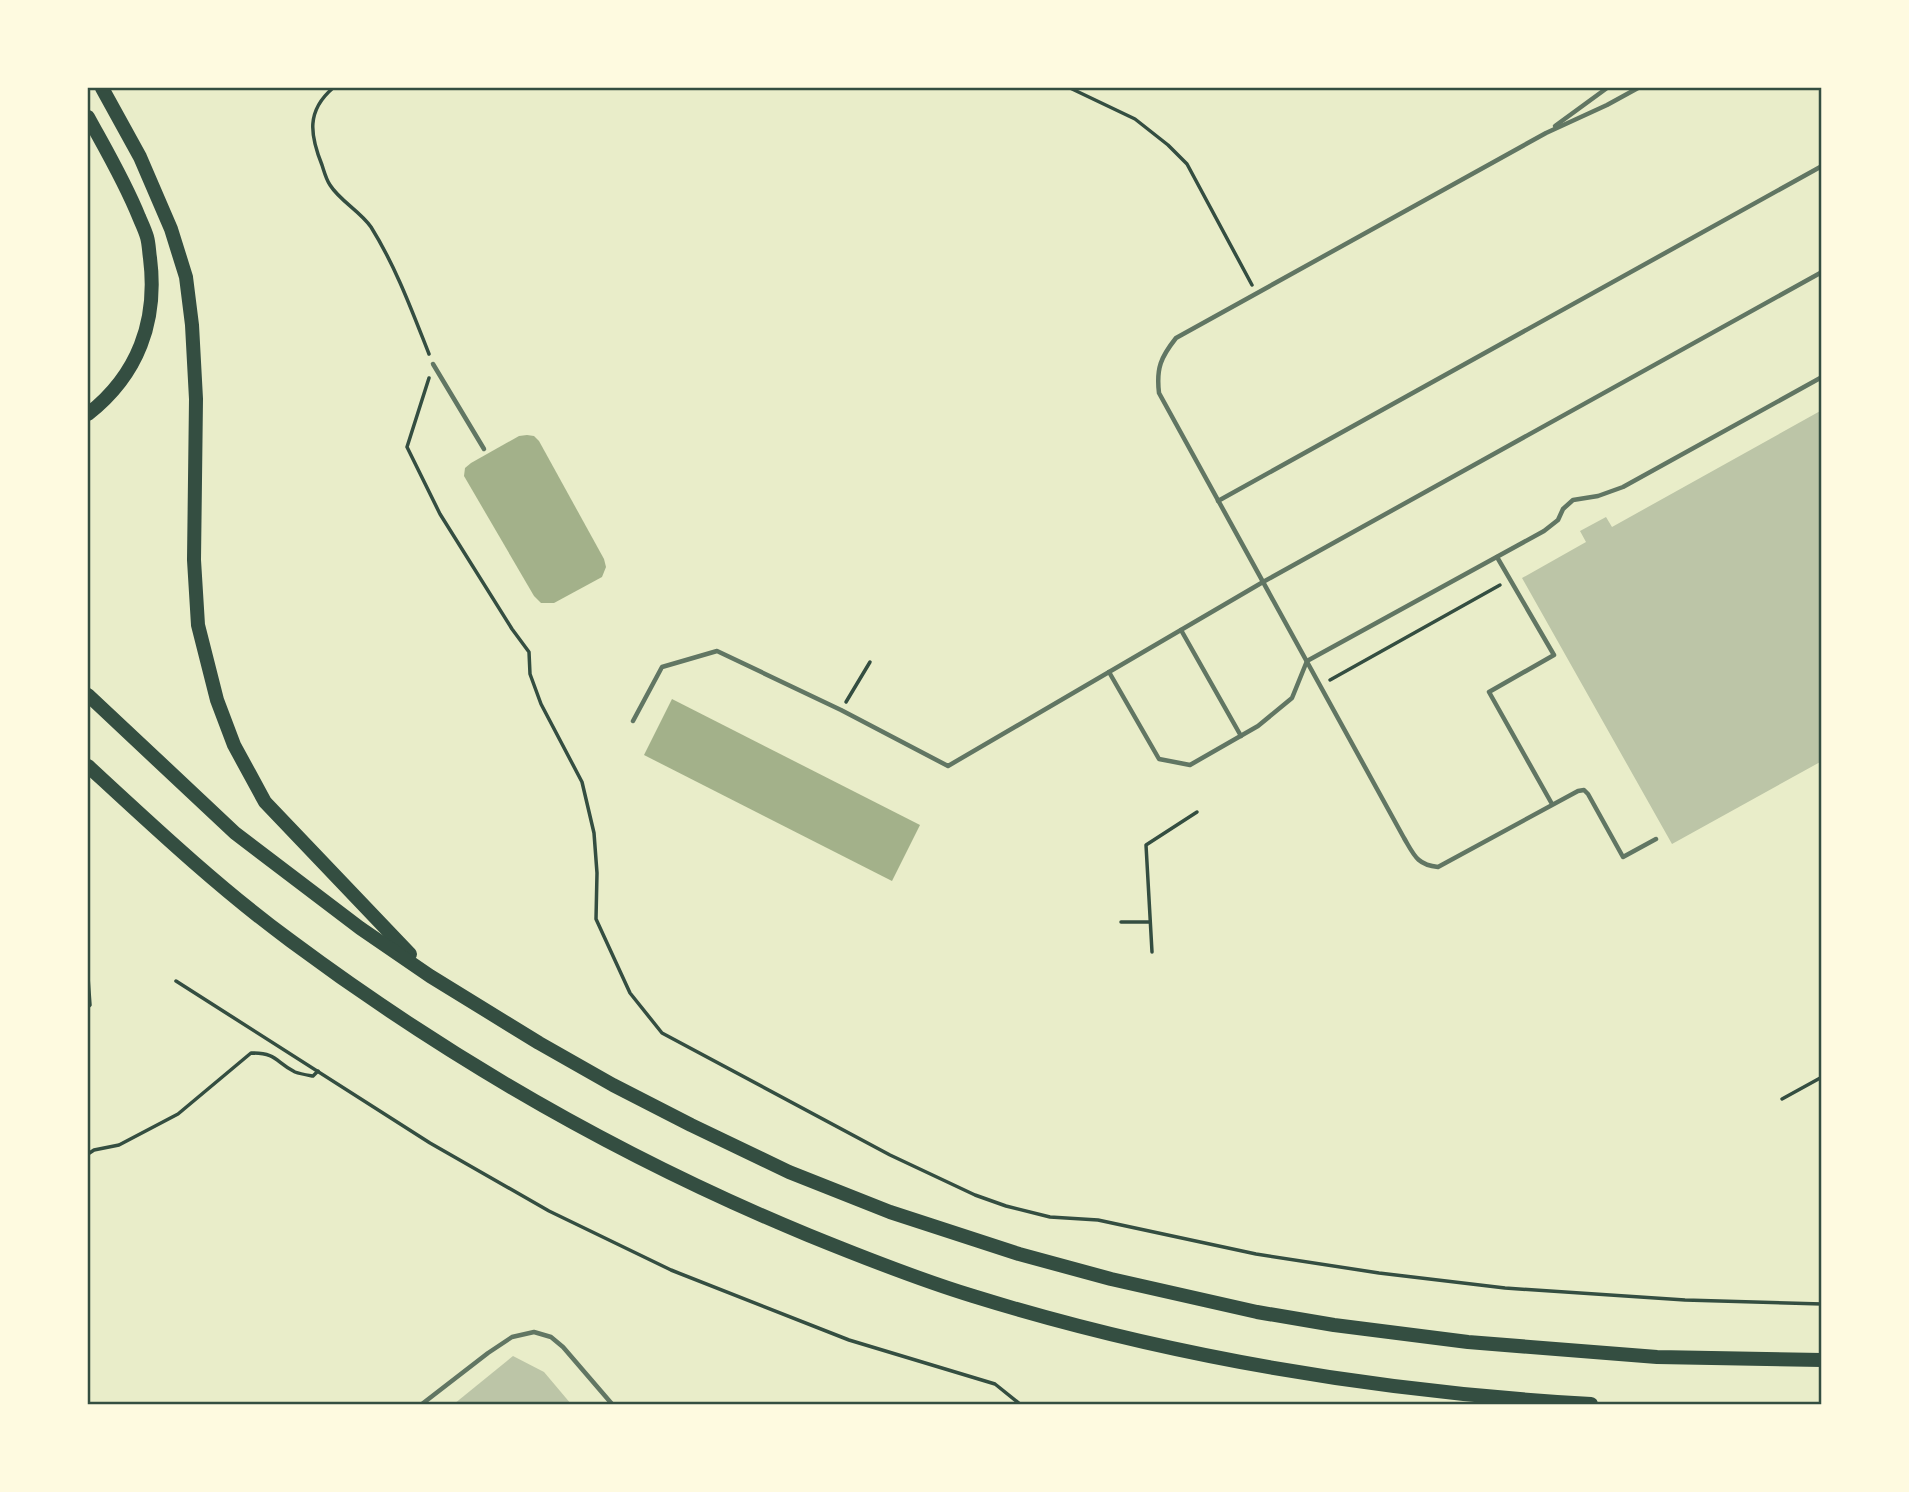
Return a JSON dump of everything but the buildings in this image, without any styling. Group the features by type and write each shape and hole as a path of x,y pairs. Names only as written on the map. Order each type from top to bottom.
{"highway":[{"path":"102,88 140,157 171,229 186,277 196,399 194,560 198,625 208,671 233,745 265,802 430,976"},
{"path":"88,117 129,192 147,237 153,282 147,331 135,361 106,400 88,414"},
{"path":"88,695 235,833 360,928 430,976 613,1085 789,1172 890,1212 1032,1257 1182,1296 1334,1325 1468,1342 1657,1357 1822,1360"},
{"path":"88,766 179,849 268,922 367,996 473,1065 594,1135 704,1190 786,1226 875,1263 970,1296 1163,1347 1256,1366 1425,1391 1591,1405"}],"lane":[{"path":"1546,133 1607,88"},
{"path":"1638,88 1546,133 1176,338 1163,355 1157,377 1159,393 1404,838 1421,863 1438,867 1552,804 1584,790 1623,857 1656,839"},
{"path":"1218,501 1822,166"},
{"path":"633,720 662,667 717,651 841,710 947,766 1263,582 1822,272"},
{"path":"433,364 484,449"},
{"path":"1109,672 1159,759 1190,765 1258,726 1292,698 1307,661 1544,531 1558,520 1563,509 1573,500 1598,496 1623,487 1822,377"},
{"path":"1497,557 1554,655 1489,692 1552,804"},
{"path":"1181,630 1241,736"},
{"path":"422,1405 512,1337 534,1332 551,1337 563,1348 612,1405"}],"path":[{"path":"333,88 323,97 315,113 312,131 316,151 330,186 369,225 404,291 433,364 407,447 440,514 529,652 530,674 541,704 582,782 594,833 596,919 630,993 662,1033 890,1155 975,1195 1050,1217 1098,1220 1255,1254 1506,1288 1685,1300 1822,1304"},
{"path":"1070,88 1135,119 1187,163 1256,293"},
{"path":"1320,685 1510,580"},
{"path":"841,710 870,662"},
{"path":"1152,952 1146,845 1197,812"},
{"path":"1121,922 1150,922"},
{"path":"88,977 88,1007"},
{"path":"176,981 430,1143 549,1211 671,1270 849,1340 995,1384 1020,1405"},
{"path":"88,1154 94,1150 119,1145 178,1114 251,1053 265,1053 276,1057 295,1072 313,1076 318,1071"},
{"path":"1782,1099 1822,1077"}],"shaded area":[{"path":"519,436 534,436 539,441 606,567 602,577 554,603 541,603 534,596 464,476 465,468 471,463"},
{"path":"672,699 920,825 892,881 644,755"}]}
